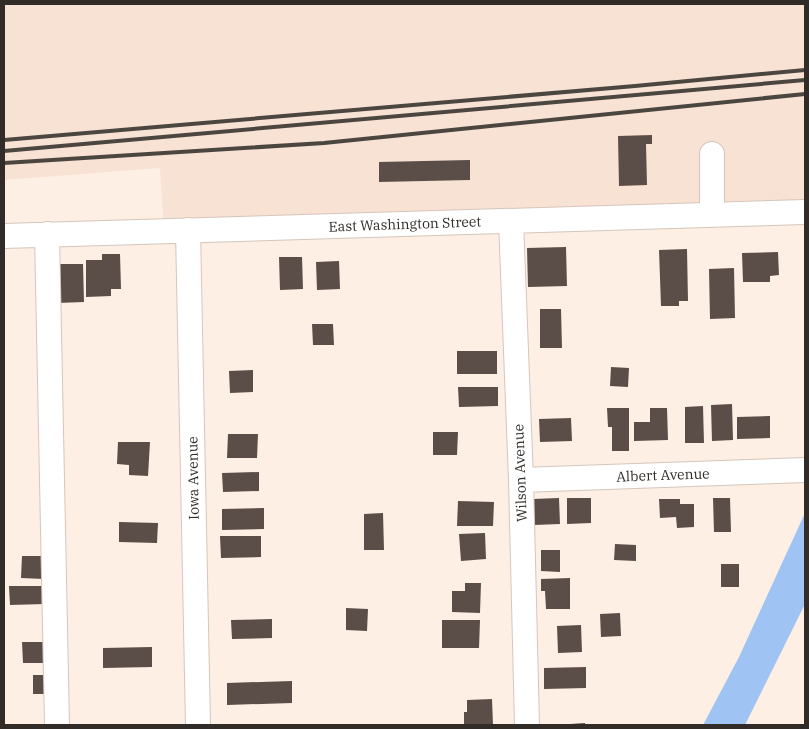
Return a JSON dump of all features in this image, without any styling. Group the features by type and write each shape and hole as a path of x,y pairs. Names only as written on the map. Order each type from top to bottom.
{"street":[{"path":"712,154 712,215"},
{"name":"East Washington Street","path":"4,236 805,212"},
{"name":"Wilson Avenue","path":"511,221 521,480 526,725"},
{"name":"Iowa Avenue","path":"188,230 198,725"},
{"path":"46,234 57,725"},
{"name":"Albert Avenue","path":"521,480 805,470"}],"shaded area":[{"path":"4,4 805,4 805,210 164,228 160,168 4,180"}],"water":[{"path":"805,513 805,604 745,725 703,725 739,657"}],"building":[{"path":"652,135 652,144 646,144 647,185 619,186 618,136"},
{"path":"470,160 470,180 379,182 379,162"},
{"path":"566,247 567,286 528,287 527,248"},
{"path":"687,249 688,301 679,301 679,306 661,306 659,250"},
{"path":"778,252 779,275 770,276 770,282 743,282 742,253"},
{"path":"102,254 120,254 121,289 111,289 111,296 86,297 86,260 102,260"},
{"path":"279,257 302,257 303,289 280,290"},
{"path":"339,261 340,289 317,290 316,262"},
{"path":"52,264 83,264 84,302 57,303"},
{"path":"734,268 735,318 710,319 709,269"},
{"path":"540,309 561,309 562,348 540,348"},
{"path":"312,324 333,324 334,345 313,345"},
{"path":"457,351 497,351 497,374 457,374"},
{"path":"611,367 629,368 628,387 610,386"},
{"path":"253,370 253,392 230,393 229,371"},
{"path":"458,387 498,387 498,406 459,407"},
{"path":"732,404 733,440 712,441 711,405"},
{"path":"703,406 704,443 685,443 685,407"},
{"path":"607,408 629,408 629,451 612,451 612,427 608,427"},
{"path":"650,408 667,408 668,440 634,441 634,422 650,422"},
{"path":"770,416 770,438 737,439 737,417"},
{"path":"571,418 572,441 540,442 539,419"},
{"path":"433,432 458,432 457,455 433,455"},
{"path":"228,434 258,434 257,458 227,458"},
{"path":"118,442 150,442 148,476 129,475 129,465 117,464"},
{"path":"259,472 259,491 223,492 222,473"},
{"path":"559,498 560,524 534,525 533,499"},
{"path":"567,498 591,498 591,523 567,524"},
{"path":"713,498 730,498 731,532 714,532"},
{"path":"659,499 680,499 680,504 694,504 694,527 677,528 676,517 660,518"},
{"path":"458,501 494,502 493,526 457,526"},
{"path":"264,508 264,529 222,530 222,509"},
{"path":"383,513 384,550 364,550 364,514"},
{"path":"119,522 158,523 157,543 119,542"},
{"path":"485,533 486,559 461,561 459,534"},
{"path":"220,536 261,536 261,557 221,558"},
{"path":"615,544 636,545 636,561 614,560"},
{"path":"541,550 560,550 560,572 541,571"},
{"path":"22,556 44,556 44,579 21,578"},
{"path":"721,564 739,564 739,587 721,587"},
{"path":"570,578 570,609 546,609 545,591 541,591 541,579"},
{"path":"465,583 481,583 480,613 452,612 452,591 465,591"},
{"path":"9,586 45,586 45,604 10,605"},
{"path":"346,608 368,609 367,631 346,630"},
{"path":"620,613 621,636 601,637 600,614"},
{"path":"272,619 272,638 232,639 231,620"},
{"path":"442,620 480,620 479,648 442,648"},
{"path":"581,625 582,652 558,653 557,626"},
{"path":"22,642 44,642 44,663 23,663"},
{"path":"152,647 152,667 103,668 103,648"},
{"path":"586,667 586,688 544,689 544,668"},
{"path":"33,675 49,675 48,694 33,694"},
{"path":"292,681 292,703 227,705 227,683"},
{"path":"492,699 493,725 464,725 464,712 467,712 467,700"},
{"path":"585,723 585,725 570,725 570,724"}],"railway":[{"path":"4,140 805,70"},
{"path":"4,151 805,80"},
{"path":"4,163 324,143 805,94"}]}
